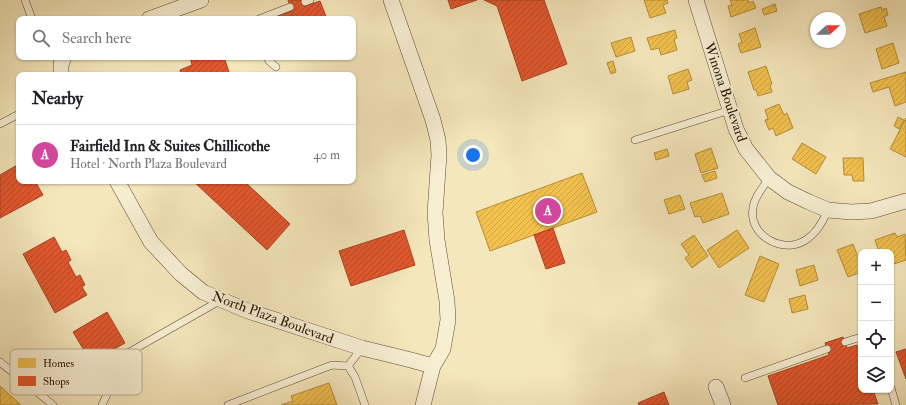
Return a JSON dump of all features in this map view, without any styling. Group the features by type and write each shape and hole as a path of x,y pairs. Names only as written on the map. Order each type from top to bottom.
{"street":[{"path":"157,16 201,0"},
{"path":"391,0 433,120 438,140 439,155 435,213 436,240 448,301 448,320 443,349 433,366 423,405"},
{"name":"Winona Boulevard","path":"696,0 736,130 746,149 769,178 788,192 828,210 851,212 871,211 906,200"},
{"name":"North Plaza Boulevard","path":"119,184 151,242 181,274 203,292 248,311 362,348 433,366"},
{"path":"716,387 723,405"}],"lane":[{"path":"25,0 31,16"},
{"path":"267,16 290,7"},
{"path":"269,60 276,67"},
{"path":"635,140 730,110"},
{"path":"0,124 16,116"},
{"path":"769,178 756,197 752,208 752,217 762,235 770,241 780,245 793,246 804,242 821,226 828,210"},
{"path":"135,349 222,300"},
{"path":"845,342 858,338"},
{"path":"348,366 362,348"},
{"path":"744,378 827,349"},
{"path":"0,362 10,370"},
{"path":"228,405 332,364 348,366"},
{"path":"348,366 355,377 365,405"},
{"path":"892,393 896,405"},
{"path":"41,395 53,405"},
{"path":"102,405 107,395"}],"building: Homes":[{"path":"644,0 667,0 668,3 663,5 666,13 650,18"},
{"path":"730,0 748,0 749,3 753,1 756,8 731,17 728,6 732,5"},
{"path":"775,4 777,11 764,15 762,9"},
{"path":"881,7 882,10 886,8 888,15 884,17 887,26 865,33 859,14"},
{"path":"755,28 761,47 741,53 738,44 742,42 739,34"},
{"path":"675,30 677,38 674,39 677,50 661,55 659,48 651,50 647,38"},
{"path":"631,37 635,51 616,57 611,43"},
{"path":"893,43 899,63 882,69 876,49"},
{"path":"613,61 616,72 611,74 607,63"},
{"path":"766,66 772,84 770,85 772,92 758,96 756,90 754,90 748,72"},
{"path":"688,69 692,80 687,82 689,89 673,94 668,76"},
{"path":"906,72 906,102 895,106 889,87 873,92 870,83"},
{"path":"779,104 784,115 787,113 793,128 776,136 773,128 769,130 765,120 768,119 765,110"},
{"path":"898,117 904,120 899,129 894,126"},
{"path":"906,118 906,157 890,149"},
{"path":"802,143 826,157 816,174 792,159"},
{"path":"711,148 718,168 701,173 695,154"},
{"path":"667,149 669,156 656,160 654,153"},
{"path":"843,158 863,158 864,181 853,181 852,175 844,175"},
{"path":"715,171 717,178 705,182 702,175"},
{"path":"582,173 597,212 490,251 476,212"},
{"path":"722,193 729,214 703,223 700,216 695,217 690,203"},
{"path":"680,195 685,209 669,214 664,200"},
{"path":"737,230 749,248 719,268 707,250"},
{"path":"895,233 897,237 905,234 906,260 894,264 894,249 878,249 875,240"},
{"path":"694,235 708,256 692,268 685,258 689,255 681,244"},
{"path":"853,244 858,257 858,273 848,277 837,250"},
{"path":"760,256 779,264 764,302 745,295"},
{"path":"814,265 818,280 800,286 796,270"},
{"path":"805,295 808,309 792,313 789,299"},
{"path":"329,383 337,405 281,405 293,401 291,396"},
{"path":"0,386 21,405 0,405"}],"building: Shops":[{"path":"288,0 304,0 306,6 320,1 326,16 278,16 292,11"},
{"path":"448,0 477,0 451,9"},
{"path":"484,0 544,0 567,64 522,81 497,6"},
{"path":"191,60 225,60 229,72 180,72 180,70 192,65"},
{"path":"16,166 16,184 37,184 43,195 0,218 0,175"},
{"path":"196,184 247,184 290,224 267,250"},
{"path":"553,228 565,263 546,269 534,235"},
{"path":"404,230 415,265 351,286 339,251"},
{"path":"54,237 62,252 66,250 71,260 68,262 76,277 80,275 85,285 82,287 87,295 55,313 23,254"},
{"path":"107,312 125,343 114,349 83,349 73,332"},
{"path":"843,337 847,348 857,345 858,393 874,393 878,404 778,405 768,376 829,355 825,343"},
{"path":"906,349 906,379 896,352"},
{"path":"664,392 669,405 639,405 638,403"}],"place":[{"name":"Fairfield Inn & Suites Chillicothe","path":"548,211"}]}
